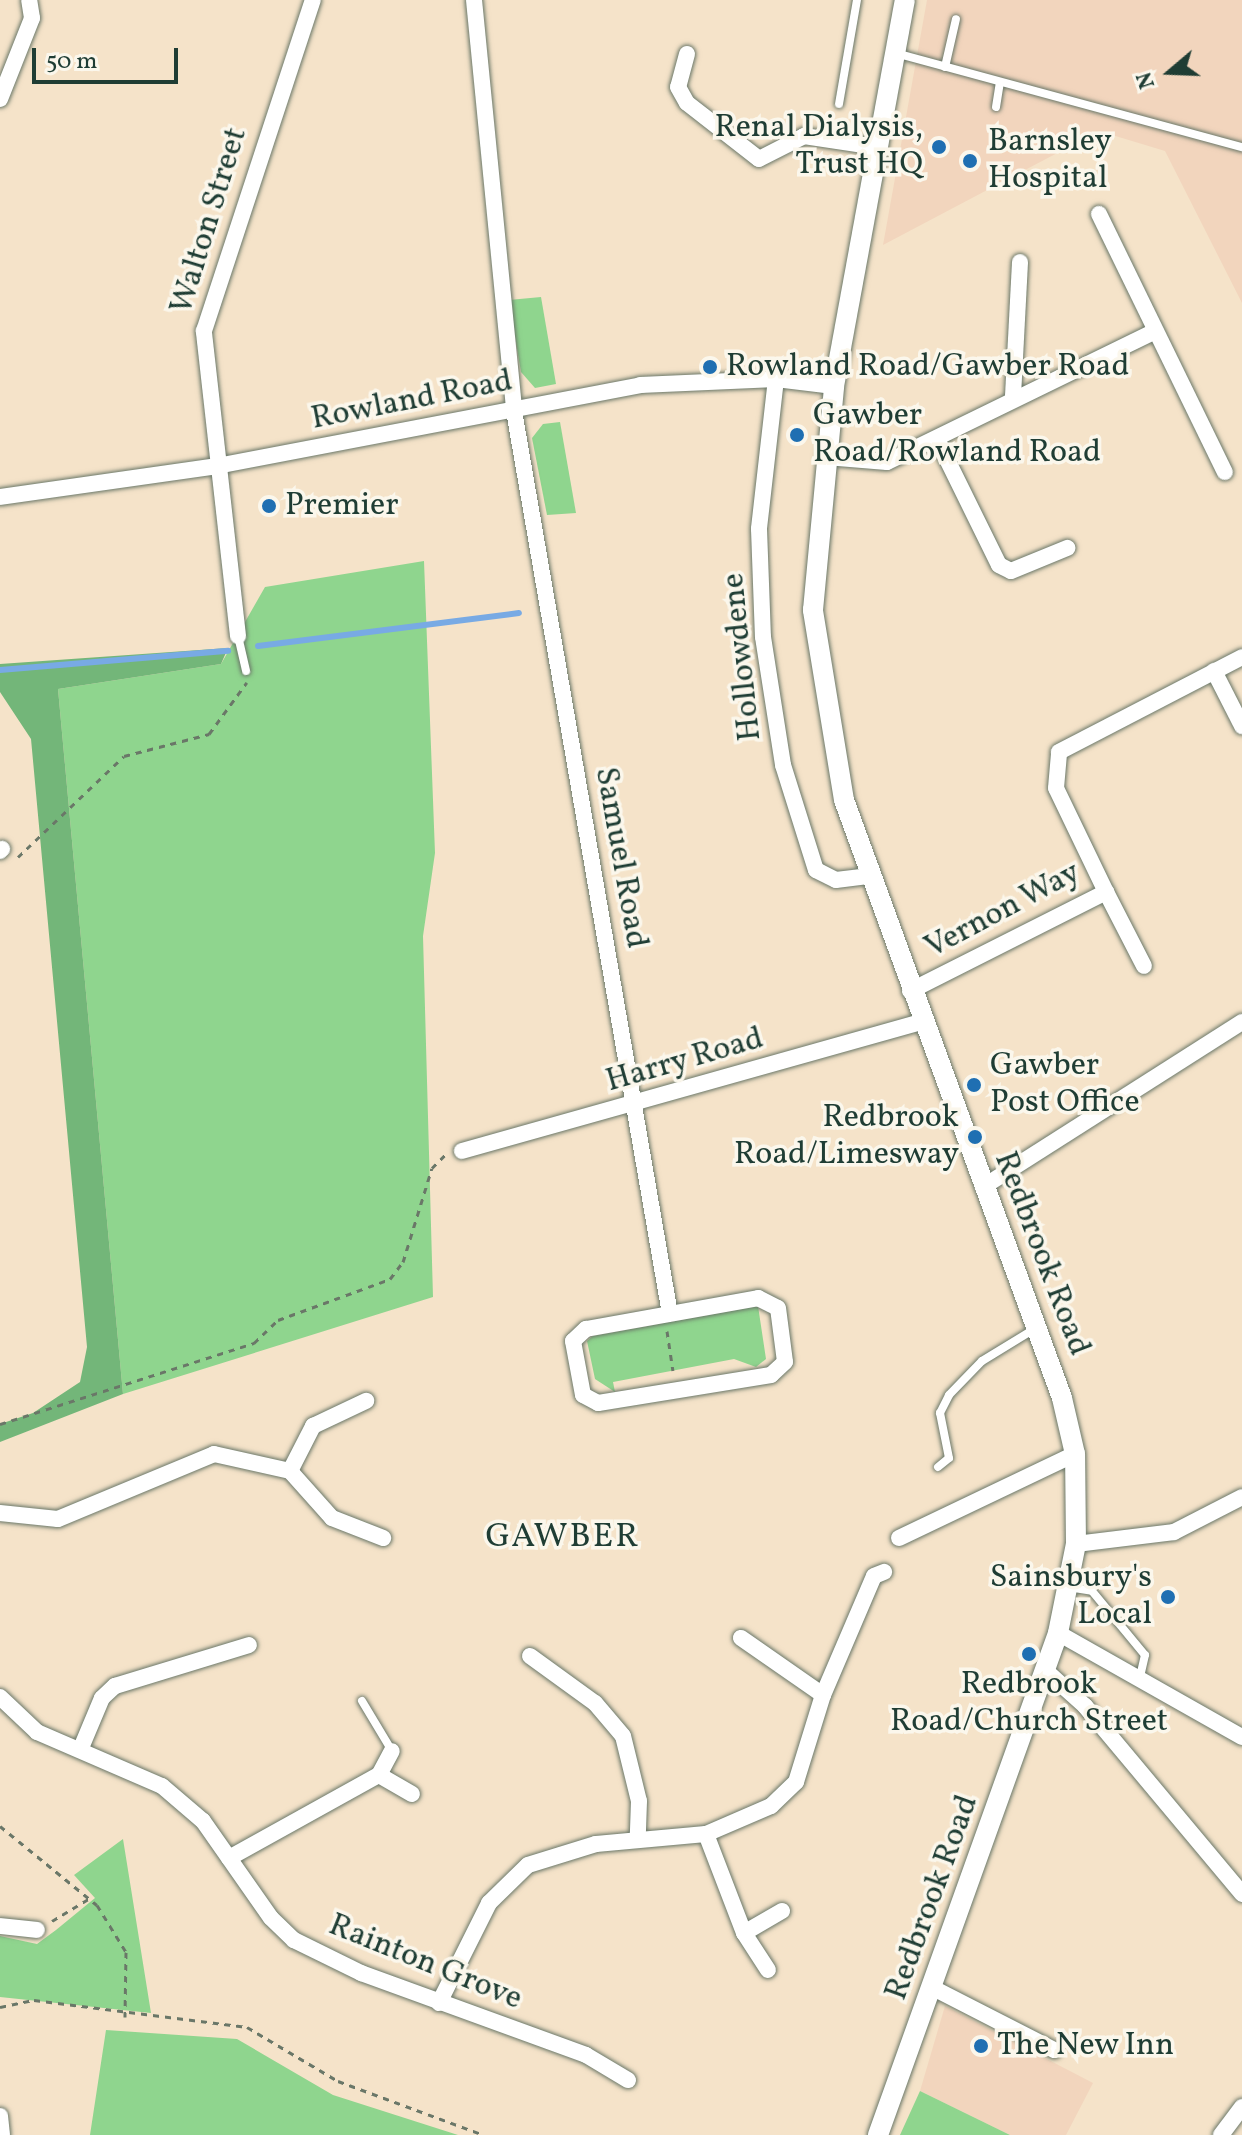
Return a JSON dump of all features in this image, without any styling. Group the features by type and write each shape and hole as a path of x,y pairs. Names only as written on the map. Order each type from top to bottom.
{"street":[{"path":"0,99 32,18 29,0"},
{"name":"Walton Street","path":"238,636 204,358 207,304 313,0"},
{"path":"474,0 514,411"},
{"name":"Redbrook Road","path":"878,2135 935,1989 1058,1633 1076,1544 1075,1454 1039,1326 983,1187 868,876 825,720 813,610 826,457 834,386 905,0"},
{"path":"687,54 678,87 687,103 759,159 804,136 877,147"},
{"path":"1099,214 1225,472"},
{"path":"1013,396 1020,262"},
{"path":"826,457 887,462 937,439 1013,396 1154,332"},
{"name":"Rowland Road","path":"0,497 217,466 640,385 776,379 834,386"},
{"name":"Hollowdene","path":"776,379 759,529 763,637 783,765 816,870 836,880 868,876"},
{"name":"Samuel Road","path":"514,411 667,1314"},
{"path":"937,439 999,565 1011,571 1067,548"},
{"name":"Vernon Way","path":"910,991 1106,892 1056,788 1059,752 1242,657"},
{"path":"1214,671 1242,726"},
{"path":"1106,892 1144,966"},
{"name":"Harry Road","path":"462,1151 922,1022"},
{"path":"983,1187 1242,1022"},
{"path":"758,1298 778,1308 785,1362 771,1375 676,1391 598,1403 583,1395 573,1341 586,1329 667,1314 758,1298"},
{"path":"290,1471 313,1426 366,1401"},
{"path":"0,1513 58,1519 214,1454 290,1471 332,1518 383,1538"},
{"path":"899,1538 1075,1454"},
{"path":"1076,1544 1174,1532 1242,1497"},
{"path":"439,2003 489,1903 528,1865 638,1839 706,1834 771,1806 796,1782 823,1695 874,1576 884,1572"},
{"path":"1058,1633 1138,1681 1242,1737"},
{"path":"741,1638 823,1695"},
{"path":"81,1748 102,1698 115,1686 249,1645"},
{"path":"530,1656 595,1703 623,1736 639,1801 638,1839"},
{"path":"1045,1670 1085,1706 1242,1894"},
{"name":"Rainton Grove","path":"0,1697 37,1732 81,1748 162,1786 203,1821 294,1940 439,2003 586,2055 628,2080"},
{"path":"229,1858 379,1775 392,1751"},
{"path":"379,1775 412,1794"},
{"path":"706,1834 744,1933 768,1970"},
{"path":"744,1933 782,1911"},
{"path":"0,1926 37,1930"},
{"path":"935,1989 1054,2050"},
{"path":"1221,2135 1242,2107"},
{"path":"0,2116 2,2135"}],"lane":[{"path":"839,104 857,0"},
{"path":"945,67 956,19"},
{"path":"895,53 1242,147"},
{"path":"996,107 1000,82"},
{"path":"238,636 246,671"},
{"path":"938,1467 949,1458 940,1413 949,1395 982,1361 1039,1326"},
{"path":"1068,1587 1092,1591 1145,1655 1138,1681"},
{"path":"362,1701 392,1751"}],"path":[{"path":"1,850 13,862 124,756 209,734 247,691 246,671"},
{"path":"0,1424 254,1343 278,1320 390,1279 403,1262 432,1168 444,1153 462,1151"},
{"path":"667,1314 676,1391"},
{"path":"0,1826 90,1898 126,1952 125,2017"},
{"path":"37,1930 90,1898"},
{"path":"0,2007 34,2000 125,2017 247,2027 338,2081 484,2135"}],"shaded area":[{"name":"Barnsley Hospital","path":"927,0 1242,0 1242,303 1165,151 1099,131 883,245"},
{"path":"945,2006 1093,2083 1066,2135 1010,2135 920,2091"}],"green space":[{"path":"541,297 556,384 535,388 521,372 509,300"},
{"path":"560,422 576,513 547,515 532,438 543,424"},
{"path":"424,561 435,853 423,936 433,1297 123,1394 58,689 221,664 265,587"},
{"path":"228,648 221,664 58,689 123,1394 0,1442 0,1424 33,1413 80,1382 87,1347 31,739 0,692 0,664"},
{"path":"758,1306 766,1359 756,1367 734,1359 613,1382 615,1392 595,1379 587,1341 593,1336"},
{"path":"123,1839 151,2013 0,1997 0,1936 37,1944 56,1930 95,1898 74,1875"},
{"path":"106,2030 237,2039 333,2095 458,2135 90,2135"},
{"path":"920,2091 1010,2135 900,2135"}],"waterway":[{"path":"258,646 519,613"},
{"path":"0,670 228,651"}],"place":[{"name":"Renal Dialysis, Trust HQ","path":"939,147"},
{"name":"Barnsley Hospital","path":"970,161"},
{"name":"Rowland Road/Gawber Road","path":"710,367"},
{"name":"Gawber Road/Rowland Road","path":"797,435"},
{"name":"Premier","path":"269,506"},
{"name":"Gawber Post Office","path":"974,1085"},
{"name":"Redbrook Road/Limesway","path":"975,1137"},
{"name":"Sainsbury's Local","path":"1168,1597"},
{"name":"Redbrook Road/Church Street","path":"1029,1654"},
{"name":"The New Inn","path":"981,2046"}],"district":[{"name":"GAWBER","path":"563,1538"}]}
